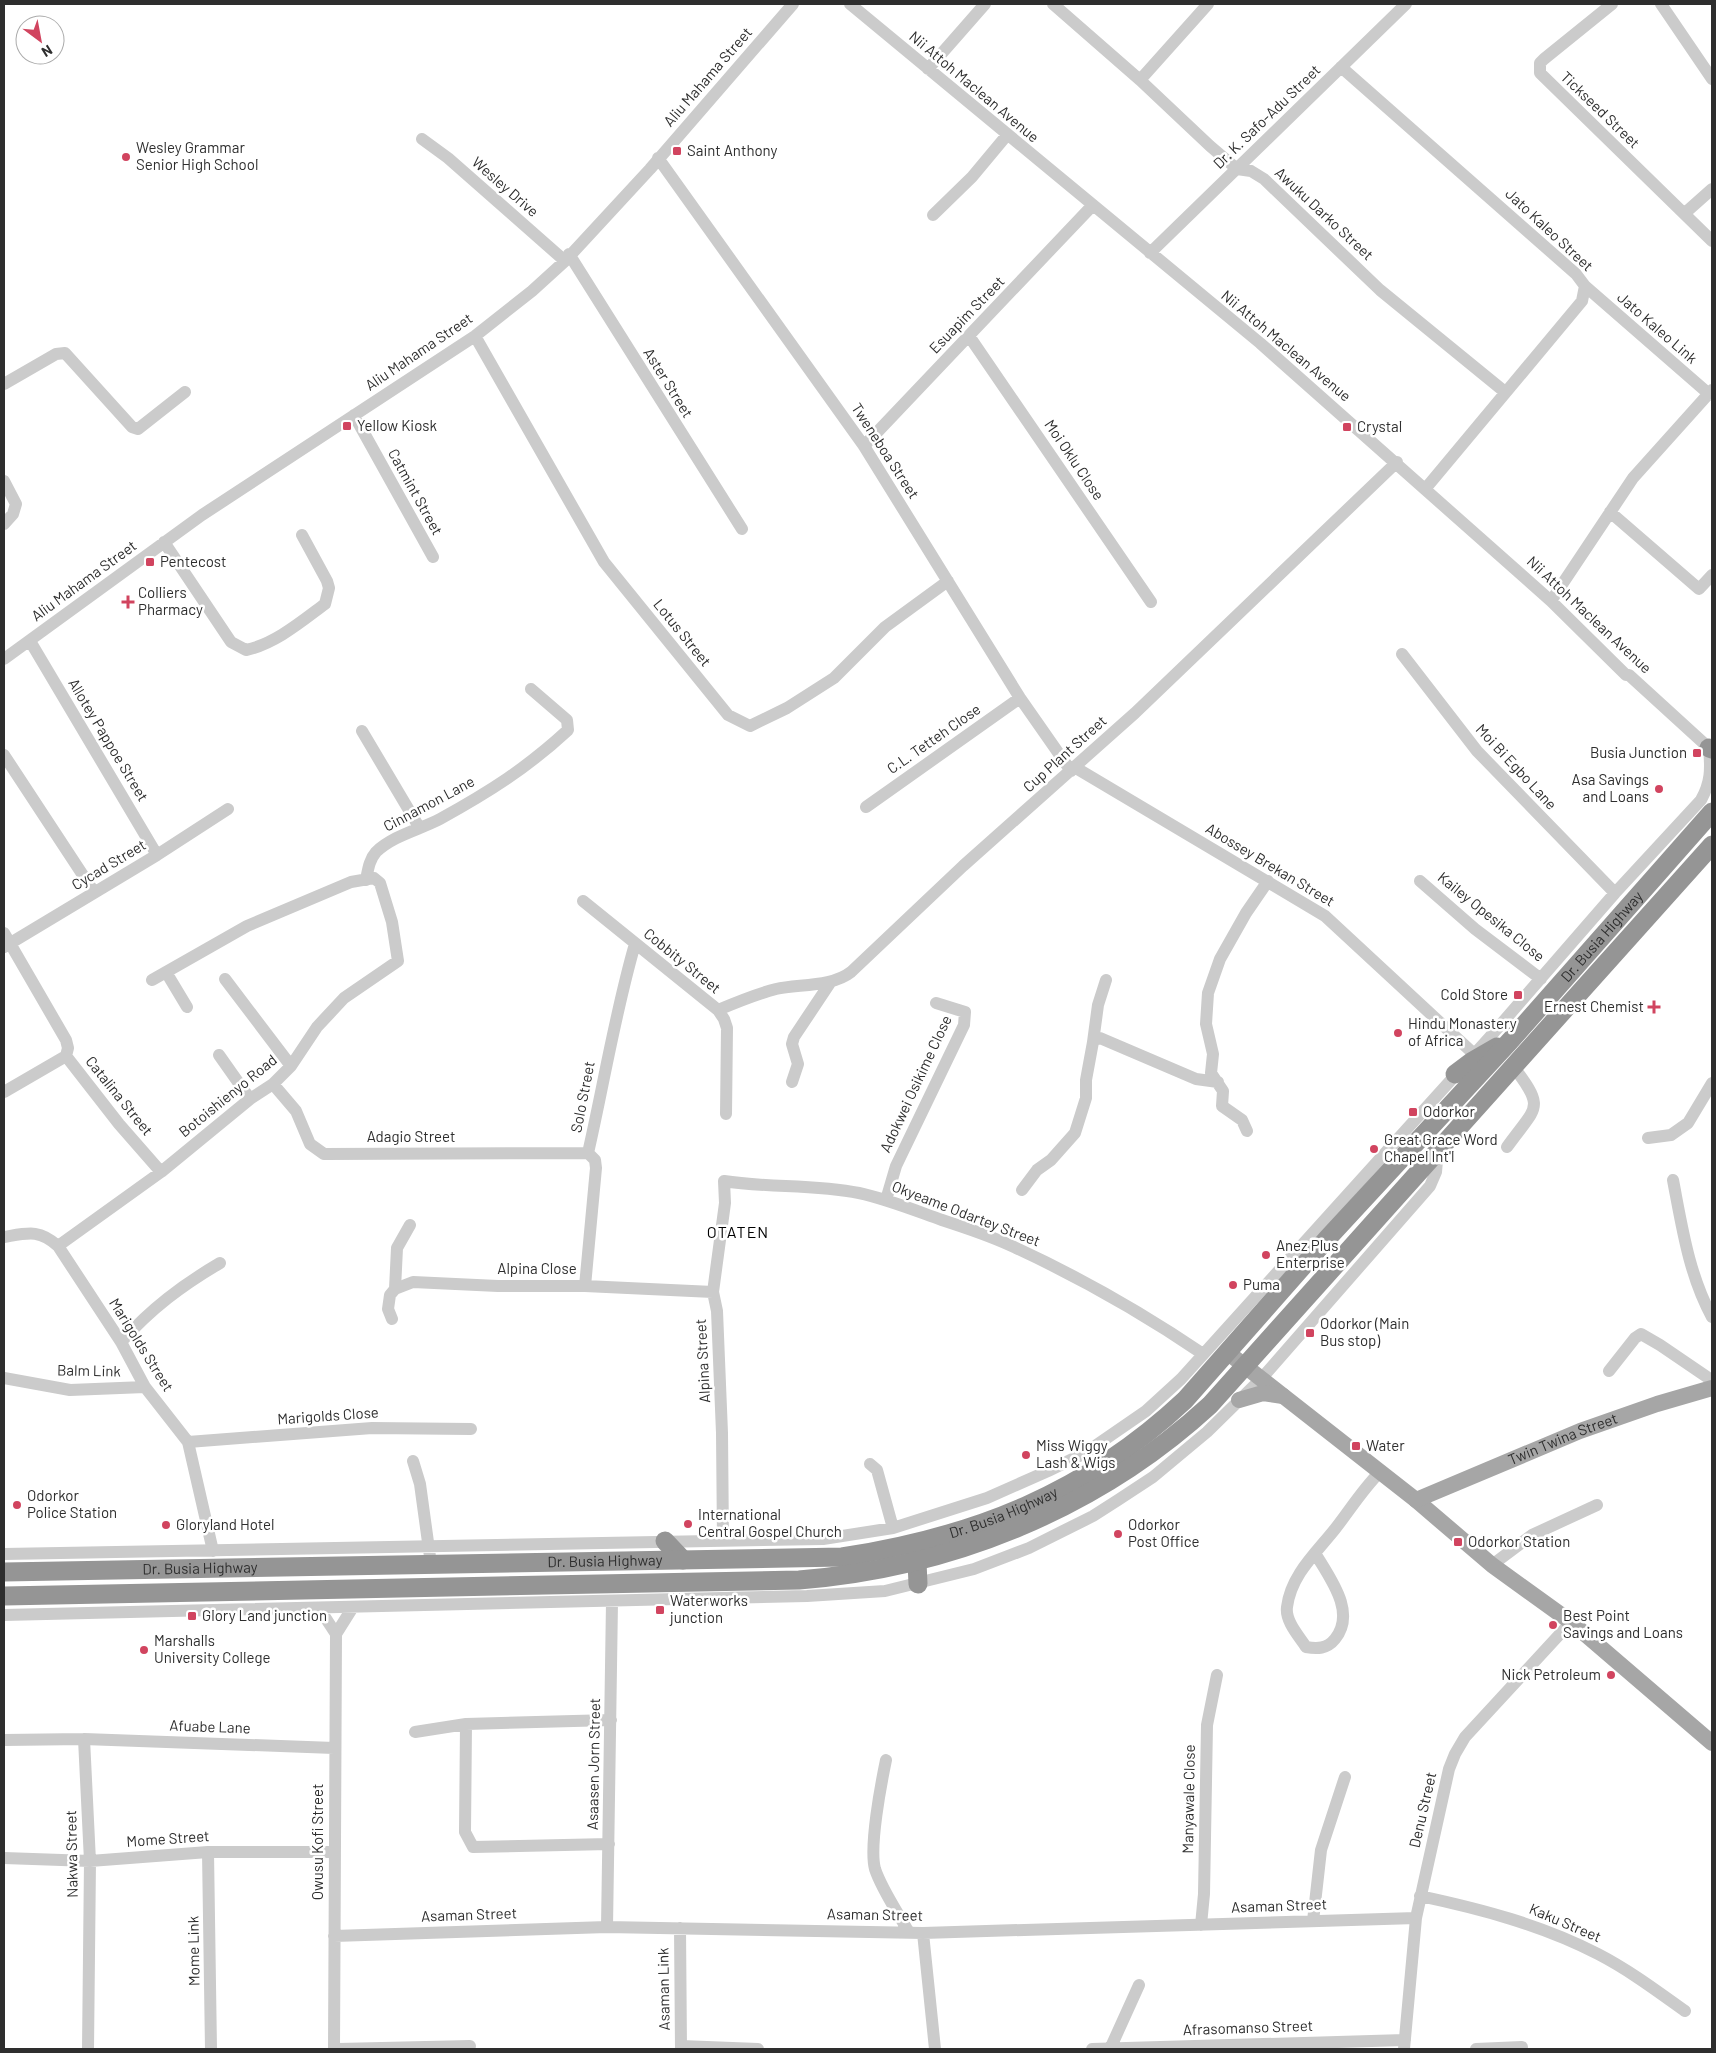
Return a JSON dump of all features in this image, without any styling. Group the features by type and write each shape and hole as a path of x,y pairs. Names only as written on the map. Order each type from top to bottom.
{"highway":[{"name":"Dr. Busia Highway","path":"4,1572 295,1567 430,1555 683,1560 842,1557 935,1539 1001,1518 1077,1481 1136,1442 1185,1400 1364,1199 1483,1054 1510,1041 1712,812"},
{"name":"Dr. Busia Highway","path":"4,1596 799,1580 832,1577 917,1562 969,1547 1058,1510 1114,1479 1164,1445 1210,1406 1712,845"},
{"path":"1455,1074 1483,1054"},
{"path":"1246,1366 1259,1339 1350,1238 1356,1228 1364,1199"},
{"path":"1164,1445 1226,1374 1230,1365 1227,1352"},
{"path":"665,1541 683,1560"},
{"path":"917,1562 918,1584"},
{"path":"295,1567 288,1571 286,1579 288,1587 296,1590"},
{"path":"51,1571 59,1580 58,1589 51,1595"}],"main road":[{"path":"1227,1352 1416,1500 1492,1565 1571,1622 1712,1743"},
{"name":"Twin Twina Street","path":"1416,1500 1588,1428 1710,1380"},
{"path":"1239,1400 1263,1393 1283,1396"}],"street":[{"name":"Aliu Mahama Street","path":"4,659 245,485 475,336 532,291 567,257 658,158 793,4"},
{"name":"Nii Attoh Maclean Avenue","path":"850,4 1260,343 1426,488 1551,601 1626,675 1629,675 1710,749"},
{"path":"928,69 985,4"},
{"name":"Awuku Darko Street","path":"1053,4 1140,80 1210,146 1237,168 1251,171 1264,179 1380,290 1505,392"},
{"path":"1140,80 1208,4"},
{"name":"Dr. K. Safo-Adu Street","path":"1150,253 1406,4"},
{"name":"Tickseed Street","path":"1612,4 1544,59 1540,63 1540,73 1712,241"},
{"path":"1661,4 1712,79"},
{"name":"Jato Kaleo Street","path":"1341,67 1576,274 1584,286 1582,301 1426,488"},
{"path":"934,215 972,177 1007,135"},
{"name":"Wesley Drive","path":"422,139 448,158 567,257"},
{"name":"Tweneboa Street","path":"658,158 864,446 1020,698 1074,769"},
{"path":"1685,213 1712,189"},
{"name":"Esuapim Street","path":"864,446 1092,206"},
{"name":"Aster Street","path":"567,257 742,529"},
{"name":"Jato Kaleo Link","path":"1584,286 1710,392"},
{"name":"Lotus Street","path":"475,336 604,562 728,715 750,726 787,708 834,678 885,626 948,581"},
{"name":"Moi Oklu Close","path":"969,336 1151,602"},
{"path":"4,384 56,354 65,353 132,426 138,429 184,392"},
{"path":"1551,601 1610,512 1659,447 1710,392"},
{"name":"Catmint Street","path":"354,415 432,557"},
{"name":"Cup Plant Street","path":"830,982 851,972 963,866 1074,769 1396,462"},
{"path":"4,481 16,504 13,514 4,524"},
{"path":"1610,512 1699,589 1712,575"},
{"path":"164,542 230,642 246,650 258,648 325,604 329,588 302,535"},
{"name":"Allotey Pappoe Street","path":"30,641 157,855"},
{"name":"Moi Bi Egbo Lane","path":"1402,654 1477,750 1615,893"},
{"name":"Cinnamon Lane","path":"366,880 370,861 375,853 390,842 419,827 438,820 507,781 534,761 568,730 567,720 531,689"},
{"name":"C.L. Tetteh Close","path":"866,807 1020,698"},
{"path":"362,730 419,827"},
{"path":"1483,1054 1541,979 1615,893 1701,800 1709,785 1711,773 1710,749"},
{"path":"4,756 94,892"},
{"name":"Abossey Brekan Street","path":"1074,769 1325,916 1483,1054"},
{"name":"Cycad Street","path":"6,941 157,855 228,809"},
{"name":"Botoishienyo Road","path":"58,1246 161,1172 250,1099 273,1084 291,1066 317,1027 344,998 398,962 392,922 380,883 374,878 366,880"},
{"path":"152,980 247,926 352,882 366,880"},
{"path":"1247,1131 1242,1120 1222,1106 1223,1091 1211,1073 1212,1054 1206,1024 1210,986 1220,960 1246,913 1268,881"},
{"name":"Kailey Opesika Close","path":"1420,881 1475,929 1541,979"},
{"name":"Cobbity Street","path":"583,901 718,1010 770,990 800,984 830,982"},
{"name":"Catalina Street","path":"6,941 66,1040 68,1048 66,1056 119,1124 161,1172"},
{"name":"Solo Street","path":"585,1286 596,1168 595,1160 588,1153 603,1087 608,1046 635,944"},
{"path":"166,972 187,1007"},
{"path":"225,979 291,1066"},
{"path":"1022,1190 1038,1169 1049,1161 1075,1133 1086,1098 1086,1080 1098,1005 1106,980"},
{"path":"792,1082 798,1064 792,1044 794,1037 830,982"},
{"name":"Adokwei Osikime Close","path":"886,1200 896,1166 964,1025 965,1012 936,1003"},
{"path":"718,1010 727,1028 726,1114"},
{"path":"1093,1042 1100,1038 1196,1079 1218,1082"},
{"path":"219,1055 250,1099"},
{"path":"4,1092 66,1056"},
{"path":"1507,1147 1534,1110 1536,1102 1533,1093 1513,1066"},
{"name":"Dr. Busia Highway","path":"4,1554 213,1551 430,1555 665,1541 723,1542 823,1539 893,1528 987,1498 1085,1453 1146,1411 1203,1354 1455,1074"},
{"name":"Adagio Street","path":"273,1084 296,1111 310,1144 324,1154 588,1153"},
{"path":"1648,1138 1671,1135 1688,1123 1712,1084"},
{"path":"4,1615 807,1596 885,1590 918,1584 974,1569 1020,1551 1093,1516 1153,1477 1207,1432 1262,1378 1430,1186 1436,1172 1438,1149"},
{"path":"1673,1180 1696,1285 1712,1317"},
{"name":"Okyeame Odartey Street","path":"724,1181 754,1185 802,1185 820,1190 856,1193 886,1200 1015,1247 1161,1326 1203,1354"},
{"name":"Alpina Street","path":"723,1542 722,1424 717,1311 713,1292 725,1203 724,1181"},
{"path":"392,1319 388,1309 390,1295 395,1289 397,1248 410,1225"},
{"path":"4,1237 33,1233 47,1235 58,1246"},
{"name":"Marigolds Street","path":"58,1246 121,1342 145,1387 188,1442 213,1551"},
{"path":"121,1342 163,1299 220,1263"},
{"name":"Alpina Close","path":"395,1289 402,1285 422,1282 498,1286 585,1286 713,1292"},
{"path":"1610,1371 1640,1334 1660,1345 1710,1380"},
{"name":"Balm Link","path":"4,1378 70,1390 145,1387"},
{"name":"Marigolds Close","path":"188,1442 372,1428 471,1429"},
{"path":"413,1461 420,1484 430,1555"},
{"path":"870,1464 876,1470 893,1528"},
{"path":"1315,1553 1339,1595 1343,1623 1333,1642 1319,1650 1306,1648 1290,1622 1286,1608 1293,1586 1303,1568 1364,1488 1380,1472"},
{"path":"1492,1565 1521,1540 1597,1505"},
{"name":"Asaasen Jorn Street","path":"607,1927 612,1602"},
{"path":"319,1608 336,1634 353,1607"},
{"name":"Denu Street","path":"1404,2044 1416,1918 1455,1754 1465,1737 1571,1622"},
{"name":"Owusu Kofi Street","path":"334,2049 336,1634"},
{"name":"Manyawale Close","path":"1201,1925 1204,1894 1207,1726 1217,1675"},
{"path":"416,1732 466,1724 611,1720"},
{"path":"466,1724 465,1832 473,1847 609,1844"},
{"path":"4,1740 84,1739"},
{"name":"Afuabe Lane","path":"84,1739 334,1748"},
{"name":"Nakwa Street","path":"84,1739 90,1860 88,2049"},
{"path":"886,1760 879,1795 874,1861 875,1868 908,1931"},
{"path":"1313,1921 1321,1850 1345,1777"},
{"name":"Mome Street","path":"4,1858 90,1860 208,1852 334,1852"},
{"name":"Mome Link","path":"208,1852 211,2049"},
{"name":"Kaku Street","path":"1420,1896 1502,1915 1559,1937 1622,1968 1685,2011"},
{"name":"Asaman Street","path":"334,1936 607,1927 908,1931 923,1933 1416,1918"},
{"name":"Asaman Link","path":"680,1928 681,2048"},
{"path":"923,1933 935,2049"},
{"path":"1110,2049 1139,1985"},
{"name":"Afrasomanso Street","path":"1092,2049 1404,2044"},
{"path":"338,2049 470,2046"},
{"path":"1476,2049 1522,2047"},
{"path":"681,2048 758,2049"}],"place":[{"name":"Saint Anthony","path":"677,151"},
{"name":"Wesley Grammar Senior High School","path":"126,157"},
{"name":"Yellow Kiosk","path":"347,426"},
{"name":"Crystal","path":"1347,427"},
{"name":"Pentecost","path":"150,562"},
{"name":"Colliers Pharmacy","path":"128,602"},
{"name":"Busia Junction","path":"1697,753"},
{"name":"Asa Savings and Loans","path":"1659,789"},
{"name":"Cold Store","path":"1518,995"},
{"name":"Ernest Chemist","path":"1654,1007"},
{"name":"Hindu Monastery of Africa","path":"1398,1033"},
{"name":"Odorkor","path":"1413,1112"},
{"name":"Great Grace Word Chapel Int'l","path":"1374,1149"},
{"name":"Anez Plus Enterprise","path":"1266,1255"},
{"name":"Puma","path":"1233,1285"},
{"name":"Odorkor (Main Bus stop)","path":"1310,1333"},
{"name":"Water","path":"1356,1446"},
{"name":"Miss Wiggy Lash & Wigs","path":"1026,1455"},
{"name":"Odorkor Police Station","path":"17,1505"},
{"name":"International Central Gospel Church","path":"688,1524"},
{"name":"Gloryland Hotel","path":"166,1525"},
{"name":"Odorkor Post Office","path":"1118,1534"},
{"name":"Odorkor Station","path":"1458,1542"},
{"name":"Waterworks junction","path":"660,1610"},
{"name":"Glory Land junction","path":"192,1616"},
{"name":"Best Point Savings and Loans","path":"1553,1625"},
{"name":"Marshalls University College","path":"144,1650"},
{"name":"Nick Petroleum","path":"1611,1675"}],"district":[{"name":"OTATEN","path":"738,1232"}]}
